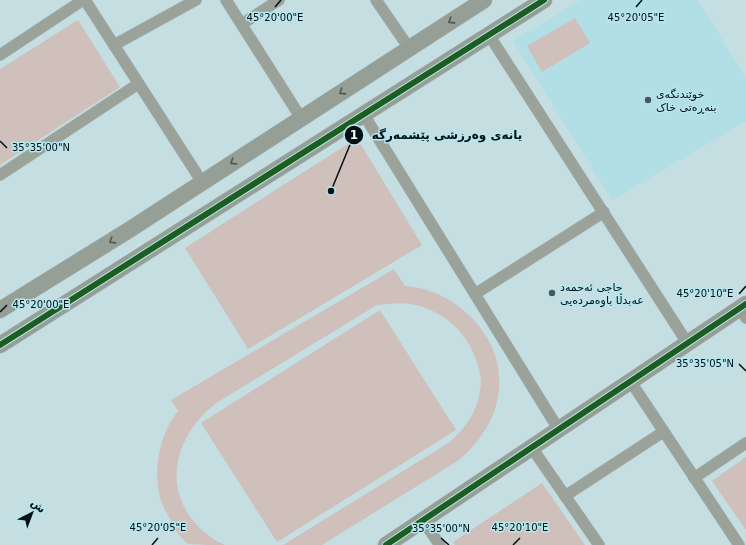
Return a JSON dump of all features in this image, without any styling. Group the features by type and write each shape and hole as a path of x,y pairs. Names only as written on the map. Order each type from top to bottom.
{"street":[{"path":"0,55 84,0 202,182"},
{"path":"114,45 196,0"},
{"path":"226,0 301,118"},
{"path":"242,24 279,0"},
{"path":"376,0 409,48"},
{"path":"0,310 129,230 484,0"},
{"path":"0,345 544,0"},
{"path":"489,35 688,344"},
{"path":"0,175 138,84"},
{"path":"364,115 559,430"},
{"path":"475,294 604,212"},
{"path":"129,230 143,253"},
{"path":"386,545 688,344 744,310"},
{"path":"631,382 740,545"},
{"path":"565,496 663,432"},
{"path":"694,478 746,444"},
{"path":"532,448 599,545"},
{"path":"423,521 440,545"}],"shaded area":[{"name":"خوێندنگەی بنەڕەتی خاک","path":"581,0 698,0 746,78 746,121 612,200 513,41"},
{"path":"575,18 590,43 542,72 527,46"},
{"path":"78,20 120,87 0,165 0,69"},
{"path":"357,138 422,245 248,349 185,248"},
{"path":"394,269 405,286 423,289 440,295 463,310 484,333 494,352 499,371 499,390 495,409 487,427 475,444 459,460 322,545 283,545 450,442 466,425 477,405 481,384 478,366 468,343 453,325 434,312 422,307 402,303 377,305 218,402 204,414 184,443 178,459 177,475 179,492 185,508 196,524 209,536 225,545 189,544 186,542 179,535 169,518 161,501 158,490 157,466 162,442 171,420 178,411 171,400"},
{"path":"380,310 456,430 277,542 201,423"},
{"path":"746,457 746,530 712,481"},
{"path":"542,483 585,545 455,545 453,542"}],"cycle path":[{"path":"0,345 544,0"},
{"path":"386,545 746,304"}],"place":[{"name":"خوێندنگەی بنەڕەتی خاک","path":"648,100"},
{"name":"یانەی وەرزشی پێشمەرگە","path":"331,191"},
{"name":"حاجی ئەحمەد عەبدڵا باوەمردەیی","path":"552,293"}]}
